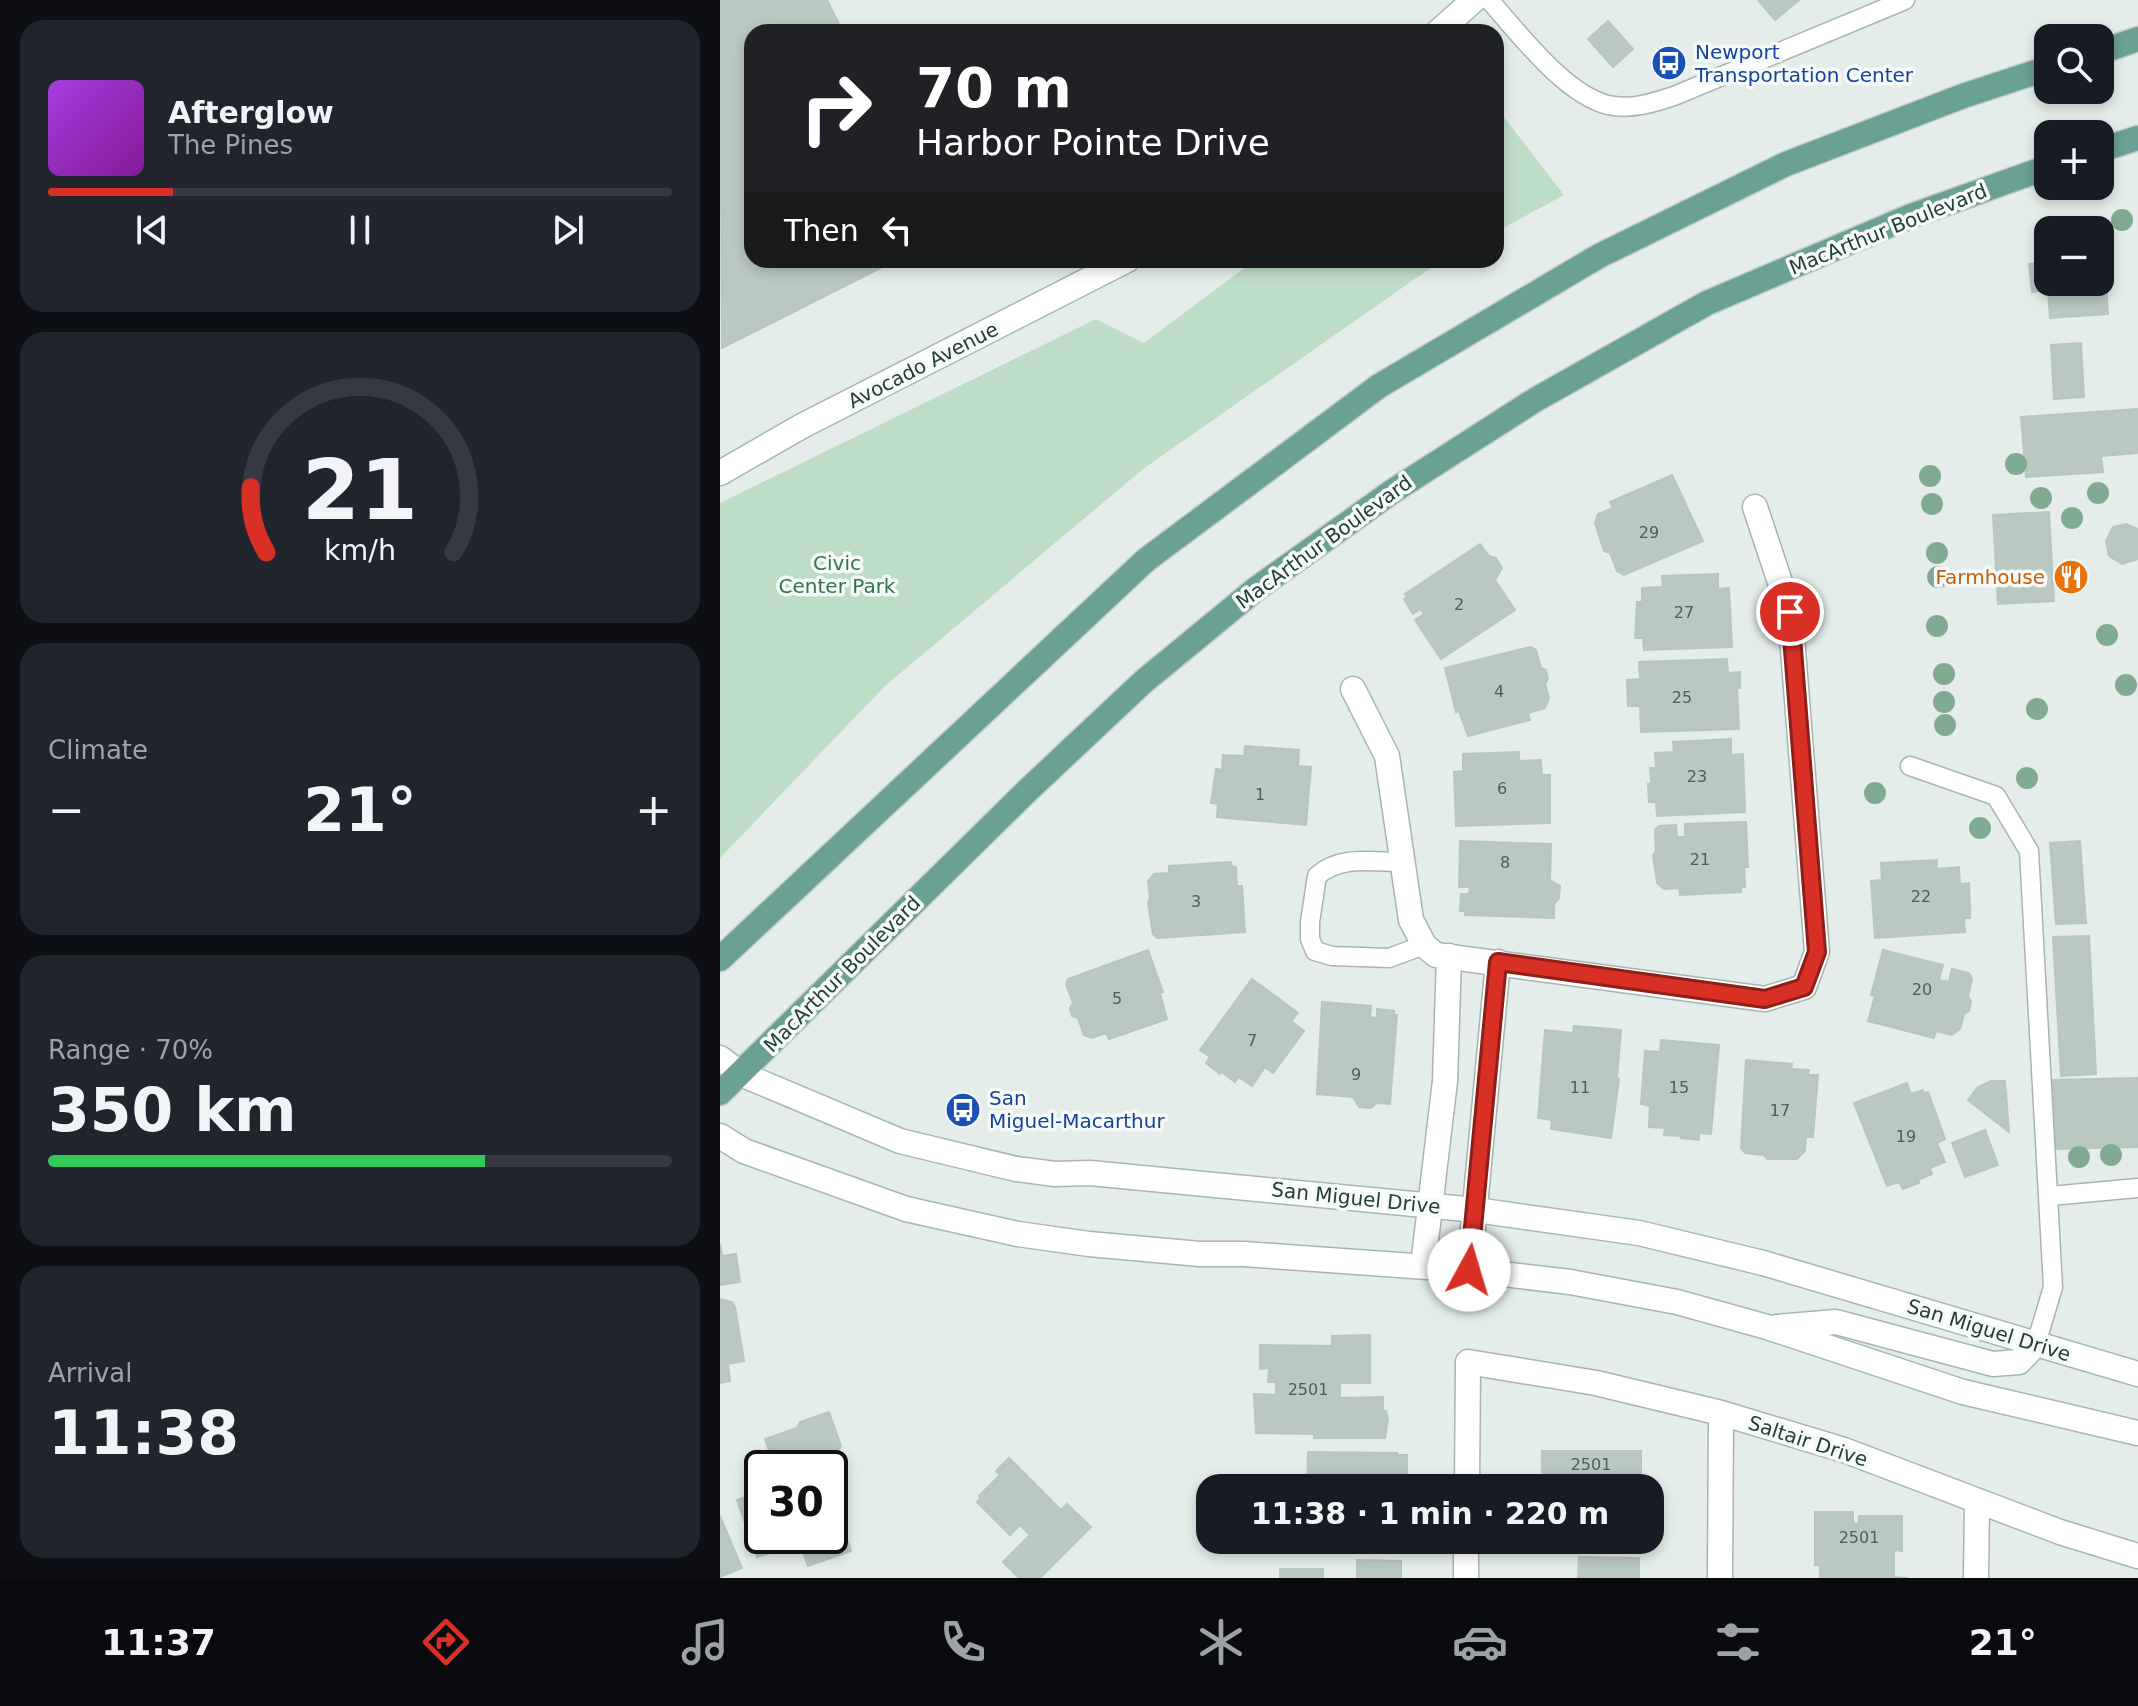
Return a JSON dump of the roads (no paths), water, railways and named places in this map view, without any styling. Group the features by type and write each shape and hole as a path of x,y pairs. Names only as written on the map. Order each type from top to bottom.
{"main road":[{"path":"2114,47 2138,39"},
{"path":"720,959 1146,560 1379,386 1599,256 1786,164 1963,96 2034,73"},
{"path":"2114,146 2138,138"},
{"name":"MacArthur Boulevard","path":"720,1093 1026,792 1143,682 1256,589 1393,491 1535,400 1707,303 1911,216 2034,172"}],"street":[{"path":"1447,24 1474,0"},
{"name":"Avocado Avenue","path":"720,473 802,426 1111,268"},
{"path":"1353,689 1387,756 1411,920 1424,945 1436,955 1765,999 1804,987 1817,952 1790,612 1755,507"},
{"path":"1423,1266 1445,1081 1449,956"},
{"path":"1469,1270 1498,962"},
{"name":"San Miguel Drive","path":"720,1058 741,1074 900,1141 1016,1169 1193,1181 1430,1205 1639,1233 1763,1263 2138,1374"},
{"path":"720,1136 744,1151 906,1209 1018,1234 1200,1254 1423,1266 1570,1282 1677,1302 1767,1327 1963,1392 2138,1433"},
{"path":"1767,1327 1836,1322 1993,1364 2019,1362 2036,1344"},
{"name":"Saltair Drive","path":"1467,1474 1468,1362 1596,1383 1721,1413 1844,1450 2060,1532 2138,1556"},
{"path":"1720,1578 1721,1413"},
{"path":"1976,1578 1977,1501"},
{"path":"1466,1554 1466,1578"}],"lane":[{"path":"1489,0 1561,78 1589,97 1608,105 1630,107 1674,96 1905,0"},
{"path":"1910,766 1996,796 2029,851 2053,1287 2036,1344"},
{"path":"1402,862 1347,861 1329,866 1317,876 1310,939 1315,951 1332,956 1389,958 1424,945"},
{"path":"2050,1196 2138,1188"}],"place":[{"name":"Newport Transportation Center","path":"1669,63"},
{"name":"Farmhouse","path":"2071,577"},
{"name":"San Miguel-Macarthur","path":"963,1110"}],"park label":[{"name":"Civic Center Park","path":"837,574"}]}
